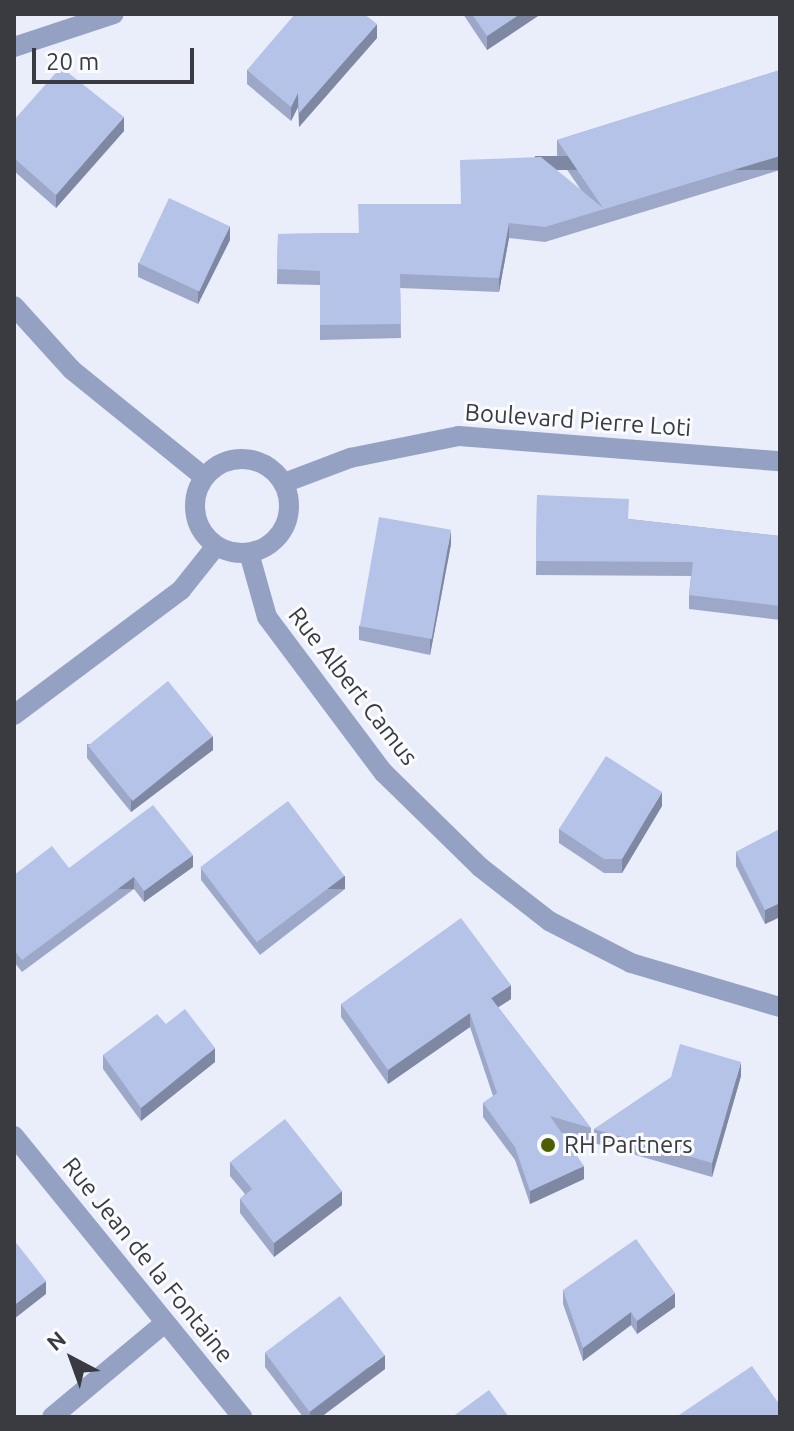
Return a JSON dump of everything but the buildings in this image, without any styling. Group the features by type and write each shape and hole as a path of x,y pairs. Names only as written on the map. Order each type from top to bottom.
{"street":[{"path":"14,47 114,14"},
{"path":"14,306 72,370 204,477"},
{"name":"Boulevard Pierre Loti","path":"284,483 363,455 459,436 780,461"},
{"path":"252,459 265,464 284,483 289,497 285,527 276,539 249,553 216,546 196,515 204,477 225,462 252,459"},
{"path":"14,715 181,590 216,546"},
{"name":"Rue Albert Camus","path":"249,553 267,617 383,772 480,867 549,921 631,963 780,1007"},
{"name":"Rue Jean de la Fontaine","path":"14,1136 242,1417"},
{"path":"52,1417 165,1323"}],"place":[{"name":"RH Partners","path":"548,1145"}]}
